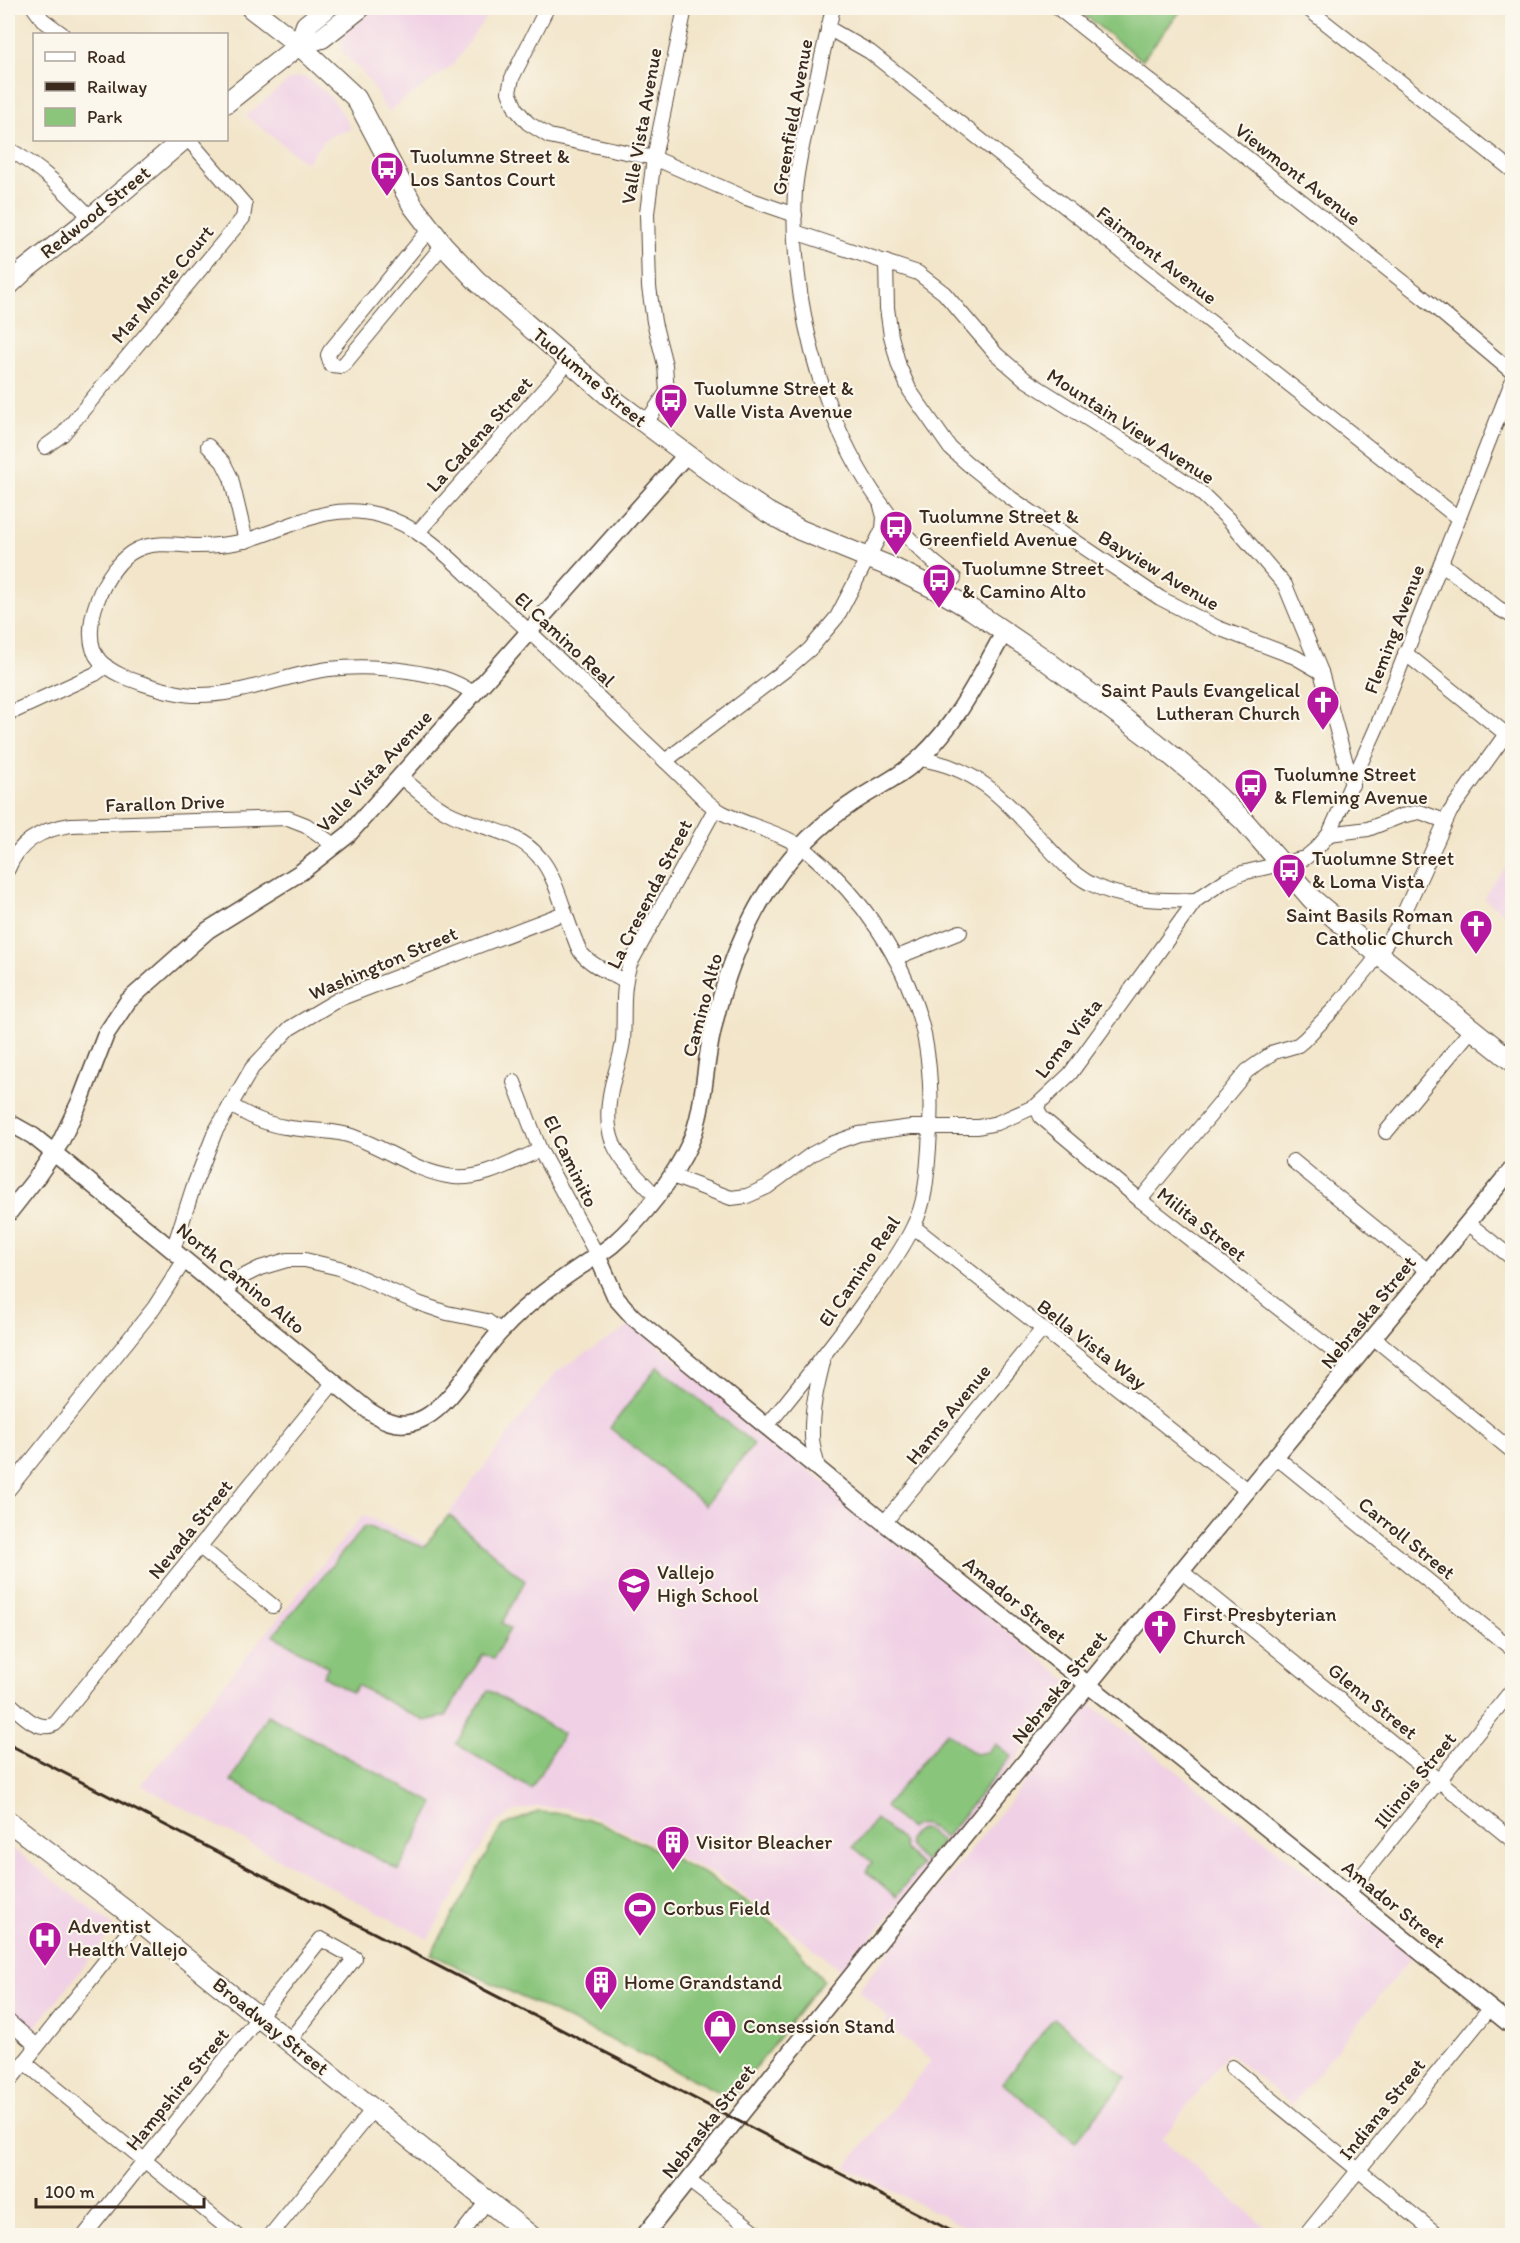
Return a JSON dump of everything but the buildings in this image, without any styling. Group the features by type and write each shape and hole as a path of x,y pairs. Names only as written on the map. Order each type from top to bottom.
{"main road":[{"name":"Tuolumne Street","path":"251,8 299,45 356,98 413,206 429,230 477,281 610,397 686,455 780,520 940,591 1005,632 1141,732 1177,760 1244,821 1312,899 1512,1061"},
{"path":"299,45 306,25 327,8"},
{"path":"228,101 299,45 322,38 360,8"},
{"name":"Redwood Street","path":"8,286 26,268 91,218 182,141"},
{"name":"Broadway Street","path":"8,1821 138,1920 531,2235"}],"street":[{"path":"34,8 43,20 61,33"},
{"path":"547,8 512,78 510,92 516,109 528,123 549,136 654,158 746,198 795,215"},
{"name":"Valle Vista Avenue","path":"645,424 667,392 665,365 654,322 649,287 646,213 654,158 685,8"},
{"name":"Greenfield Avenue","path":"833,8 795,188 795,232 805,327 827,401 841,433 881,506 929,561 954,578"},
{"name":"Viewmont Avenue","path":"1058,8 1425,299 1512,372"},
{"path":"1307,8 1512,170"},
{"name":"Fairmont Avenue","path":"828,28 870,52 1458,518"},
{"name":"Mar Monte Court","path":"45,447 63,434 243,218 245,205 190,141"},
{"path":"8,149 66,191 91,218"},
{"path":"429,230 330,351 328,355 331,365 342,366 345,363 443,245"},
{"name":"Mountain View Avenue","path":"795,232 918,273 945,293 996,354 1026,380 1199,491 1252,544 1285,585 1321,672 1352,785"},
{"name":"Bayview Avenue","path":"886,262 887,308 899,366 910,391 950,448 1012,499 1160,598 1218,628 1294,657 1321,672"},
{"name":"La Cadena Street","path":"418,532 569,362"},
{"name":"Fleming Avenue","path":"1282,864 1305,858 1329,834 1352,785 1512,382"},
{"path":"208,446 223,462 231,478 246,541"},
{"name":"Valle Vista Avenue","path":"8,1214 38,1177 54,1152 81,1099 106,1034 128,1001 208,930 301,872 348,835 686,455"},
{"path":"665,761 810,649 837,617 883,529 884,517 881,506"},
{"name":"El Camino Real","path":"106,666 97,658 93,649 93,627 98,601 104,582 115,565 129,553 144,546 219,545 246,541 313,516 342,511 376,514 418,532 528,630 715,809 800,846 814,856 858,901 895,958 921,1020 928,1066 930,1127 926,1182 917,1220 898,1255 824,1357 767,1426"},
{"path":"1440,563 1498,608 1512,616"},
{"name":"Camino Alto","path":"451,1393 501,1331 546,1291 613,1244 672,1176 696,1127 711,1036 734,961 742,940 770,886 800,846 849,805 920,759 939,739 963,705 1005,632"},
{"path":"1140,1200 1247,1071 1274,1052 1298,1046 1335,1008 1378,954 1398,926 1449,812 1509,736 1405,654"},
{"path":"8,714 94,674 106,666 136,681 164,690 192,695 254,689 331,669 390,668 445,676 473,693"},
{"path":"920,759 941,762 958,768 993,790 1063,863 1089,882 1127,896 1196,900"},
{"path":"400,776 425,798 448,813 510,835 530,847 542,860 553,880 581,953 624,981"},
{"name":"La Cresenda Street","path":"656,1196 625,1163 614,1147 609,1131 608,1107 623,1039 624,981 630,964 715,809"},
{"path":"1329,834 1368,829 1401,816 1420,812 1445,821"},
{"name":"Farallon Drive","path":"8,869 19,848 31,838 45,830 71,825 288,818 306,825 335,846"},
{"name":"Loma Vista","path":"672,1176 731,1198 747,1196 766,1187 812,1154 859,1134 885,1129 978,1127 997,1123 1035,1106 1070,1074 1196,900 1226,880 1242,873 1282,864"},
{"name":"Washington Street","path":"8,1490 154,1308 178,1255 193,1188 215,1132 252,1068 272,1045 290,1028 339,999 564,913"},
{"path":"895,958 960,932"},
{"path":"1386,1131 1472,1029"},
{"name":"El Caminito","path":"514,1082 540,1150 597,1255"},
{"path":"230,1105 259,1121 283,1127 352,1137 419,1167 454,1177 471,1177 540,1150"},
{"name":"Milita Street","path":"1035,1106 1041,1117 1140,1200 1351,1365"},
{"name":"North Camino Alto","path":"8,1122 33,1136 54,1152 369,1411 395,1425 406,1424 426,1417 451,1393"},
{"path":"1293,1161 1428,1271"},
{"name":"Nebraska Street","path":"644,2235 763,2084 1088,1684 1512,1169"},
{"path":"1468,1223 1512,1258"},
{"name":"Bella Vista Way","path":"914,1227 1248,1491"},
{"name":"Amador Street","path":"597,1255 616,1298 624,1307 884,1523 1088,1684 1512,2026"},
{"path":"223,1292 238,1279 260,1268 287,1260 305,1260 339,1268 402,1298 482,1320 501,1331"},
{"name":"Hanns Avenue","path":"884,1523 1042,1330"},
{"path":"1374,1338 1512,1451"},
{"path":"818,1468 812,1438 812,1421 814,1400 824,1357"},
{"name":"Nevada Street","path":"8,1702 34,1723 47,1728 55,1724 334,1382"},
{"name":"Carroll Street","path":"1276,1457 1512,1649"},
{"path":"200,1547 273,1606"},
{"name":"Glenn Street","path":"1181,1571 1512,1840"},
{"name":"Illinois Street","path":"1347,1894 1512,1690"},
{"path":"8,2083 138,1920"},
{"name":"Hampshire Street","path":"84,2235 321,1939 355,1958 289,2041"},
{"name":"Indiana Street","path":"1305,2235 1490,2008"},
{"path":"8,2021 37,2046"},
{"path":"24,2062 237,2235"},
{"path":"1232,2067 1439,2235"},
{"path":"270,2235 374,2108"},
{"path":"688,2180 761,2235"},
{"path":"460,2235 488,2200"}],"shaded area":[{"path":"376,8 492,8 453,65 387,112 365,75 343,53 342,46 346,33"},
{"path":"305,77 328,94 351,129 326,138 306,163 246,116 289,80"},
{"path":"1512,860 1512,920 1485,899 1488,890"},
{"name":"Vallejo High School","path":"633,1324 1072,1684 1070,1692 1048,1720 844,1972 720,1877 599,1819 564,1808 537,1807 516,1811 495,1824 428,1939 141,1785 363,1515 426,1543 556,1372"},
{"path":"1089,1703 1413,1955 1292,2105 1228,2053 1162,2139 1275,2235 981,2235 845,2167 931,2061 885,2023 888,2018 858,1990"},
{"name":"Adventist Health Vallejo","path":"8,1845 115,1927 34,2029 8,2008"}],"green space":[{"path":"1075,8 1183,8 1142,60"},
{"path":"658,1366 754,1444 705,1505 610,1428"},
{"path":"449,1515 525,1581 502,1623 510,1629 493,1659 483,1654 446,1716 424,1721 357,1685 352,1693 323,1676 328,1667 273,1635 365,1526 424,1547"},
{"path":"488,1690 563,1734 531,1789 456,1744"},
{"path":"267,1715 434,1803 399,1870 231,1781"},
{"path":"947,1732 975,1754 987,1752 995,1744 1011,1756 945,1838 924,1825 914,1825 909,1828 885,1807"},
{"path":"538,1812 565,1814 601,1823 705,1874 749,1903 786,1935 823,1980 732,2098 431,1954 502,1826"},
{"path":"876,1819 903,1841 905,1850 921,1865 896,1897 866,1871 872,1862 853,1847"},
{"path":"921,1829 927,1830 942,1842 925,1862 909,1846 910,1837"},
{"path":"1054,2018 1127,2078 1075,2142 1002,2083"}],"railway":[{"path":"8,1744 961,2236"}],"place":[{"name":"Tuolumne Street & Los Santos Court","path":"387,197"},
{"name":"Tuolumne Street & Valle Vista Avenue","path":"671,429"},
{"name":"Tuolumne Street & Greenfield Avenue","path":"896,556"},
{"name":"Tuolumne Street & Camino Alto","path":"939,609"},
{"name":"Saint Pauls Evangelical Lutheran Church","path":"1323,731"},
{"name":"Tuolumne Street & Fleming Avenue","path":"1251,814"},
{"name":"Tuolumne Street & Loma Vista","path":"1289,899"},
{"name":"Saint Basils Roman Catholic Church","path":"1476,955"},
{"name":"Vallejo High School","path":"634,1613"},
{"name":"First Presbyterian Church","path":"1160,1655"},
{"name":"Visitor Bleacher","path":"673,1871"},
{"name":"Corbus Field","path":"640,1937"},
{"name":"Adventist Health Vallejo","path":"45,1967"},
{"name":"Home Grandstand","path":"601,2011"},
{"name":"Consession Stand","path":"720,2055"}]}
